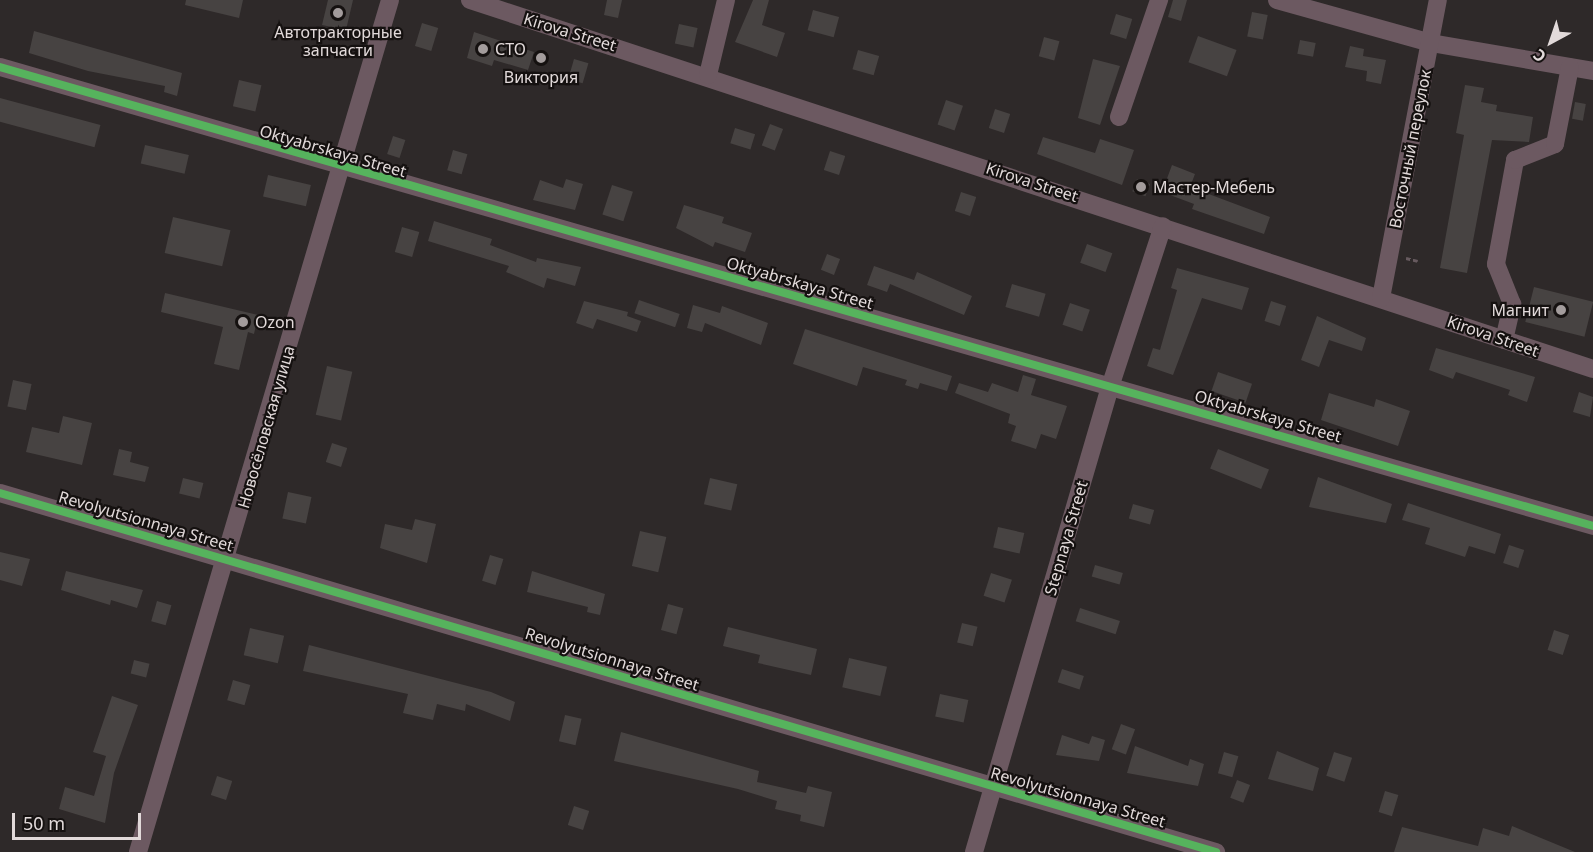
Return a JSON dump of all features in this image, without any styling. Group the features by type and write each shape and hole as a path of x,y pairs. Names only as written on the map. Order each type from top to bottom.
{"street":[{"name":"Новосёловская улица","path":"138,852 228,559 390,0"},
{"name":"Kirova Street","path":"470,0 708,75 1593,369"},
{"path":"708,75 726,0"},
{"path":"1119,117 1159,0"},
{"path":"1277,0 1431,43 1593,71"},
{"name":"Восточный переулок","path":"1381,298 1438,0"},
{"name":"Oktyabrskaya Street","path":"0,67 342,168 1111,384 1593,526"},
{"path":"1504,340 1512,304 1496,264 1515,160 1555,144 1570,67"},
{"name":"Stepnaya Street","path":"974,852 1111,384 1163,226"},
{"name":"Revolyutsionnaya Street","path":"0,493 1216,852"}],"building":[{"path":"186,0 243,0 239,18 185,5"},
{"name":"Автотракторные запчасти","path":"328,0 353,0 346,30 322,25"},
{"path":"607,0 622,0 618,18 604,15"},
{"path":"753,0 769,0 762,25 785,33 777,57 735,42"},
{"path":"1173,0 1187,0 1181,21 1168,17"},
{"path":"813,10 839,17 834,37 808,30"},
{"path":"1252,12 1268,15 1263,40 1247,37"},
{"path":"1116,14 1132,19 1126,39 1110,34"},
{"path":"422,23 438,28 431,51 415,46"},
{"path":"679,24 698,28 693,48 675,44"},
{"path":"34,31 182,73 177,96 164,92 165,86 88,71 29,53"},
{"path":"474,32 534,52 528,70 494,60 492,66 467,58"},
{"path":"1198,36 1237,50 1227,76 1188,62"},
{"path":"1044,37 1059,41 1054,60 1039,56"},
{"path":"1300,40 1316,43 1313,57 1297,54"},
{"path":"1350,46 1364,49 1363,56 1386,60 1381,84 1366,81 1367,71 1345,67"},
{"path":"858,50 879,56 874,75 852,69"},
{"path":"574,59 588,63 583,83 568,79"},
{"path":"1093,59 1120,66 1100,125 1078,118"},
{"path":"239,80 261,85 255,111 233,106"},
{"path":"1465,85 1484,88 1481,102 1497,105 1496,111 1533,117 1529,142 1492,140 1467,273 1440,268 1464,135 1456,133"},
{"path":"0,98 100,125 95,147 0,122"},
{"path":"946,100 963,106 955,130 938,125"},
{"path":"1575,102 1586,104 1583,121 1572,119"},
{"path":"995,109 1010,114 1004,133 989,128"},
{"path":"770,124 783,129 775,150 762,145"},
{"path":"735,128 755,134 750,149 730,143"},
{"path":"393,136 405,140 399,158 387,154"},
{"path":"1043,137 1095,153 1100,139 1134,150 1122,185 1037,154"},
{"path":"145,145 189,155 185,174 141,164"},
{"path":"453,150 467,154 462,174 447,170"},
{"path":"830,151 845,156 839,175 824,170"},
{"path":"1172,165 1195,174 1190,187 1270,217 1264,234 1192,209 1194,204 1162,192"},
{"path":"268,175 311,185 306,206 263,196"},
{"path":"566,179 583,184 575,210 533,200 540,180 563,188"},
{"name":"Мастер-Мебель","path":"1137,179 1150,184 1145,196 1132,191"},
{"path":"612,185 633,192 623,221 602,214"},
{"path":"961,192 976,197 970,216 955,211"},
{"path":"684,205 724,217 722,223 752,233 745,252 715,242 713,247 676,228"},
{"path":"173,217 230,230 222,266 165,253"},
{"path":"434,221 492,239 490,245 536,262 537,258 581,267 575,286 547,278 544,288 506,272 509,266 428,241"},
{"path":"402,227 419,232 412,257 395,252"},
{"path":"1087,244 1112,253 1106,272 1080,263"},
{"path":"827,254 840,259 834,275 821,270"},
{"path":"874,266 914,280 917,272 972,296 964,315 890,284 887,292 867,285"},
{"path":"1177,268 1249,288 1242,310 1202,298 1173,375 1147,366 1153,348 1160,350 1177,290 1171,288"},
{"path":"1012,284 1046,294 1039,317 1005,307"},
{"name":"Магнит","path":"1534,287 1593,302 1584,337 1525,322"},
{"path":"165,293 258,315 254,334 248,332 239,370 214,364 223,327 161,312"},
{"path":"639,300 680,314 675,327 634,313"},
{"path":"584,301 628,312 627,316 641,321 637,332 597,319 593,329 576,323"},
{"path":"1271,301 1286,306 1280,326 1265,321"},
{"path":"1070,303 1090,310 1082,332 1063,325"},
{"path":"693,305 720,313 722,306 768,323 761,345 705,323 702,332 687,328"},
{"path":"1317,316 1366,338 1362,351 1329,340 1319,367 1301,360"},
{"path":"805,329 952,376 947,391 920,383 918,389 905,385 907,380 863,367 857,386 793,364"},
{"path":"1436,348 1535,377 1527,402 1508,395 1510,390 1456,372 1453,379 1429,370"},
{"path":"327,366 352,372 341,421 316,415"},
{"path":"1218,372 1252,384 1246,403 1211,391"},
{"path":"1023,375 1036,379 1031,395 1067,406 1056,439 1041,434 1036,449 1011,441 1016,426 1008,423 1010,414 955,393 959,383 988,392 992,383 1018,392"},
{"path":"13,380 32,384 26,410 7,406"},
{"path":"1579,392 1593,397 1590,417 1573,412"},
{"path":"1329,393 1374,407 1376,399 1410,411 1398,446 1321,420"},
{"path":"63,416 92,423 82,465 26,452 32,427 59,433"},
{"path":"332,443 347,448 341,467 326,462"},
{"path":"119,449 132,452 130,462 149,467 145,482 113,475"},
{"path":"1218,449 1269,470 1261,489 1210,468"},
{"path":"1318,477 1392,504 1386,523 1309,507"},
{"path":"183,478 203,483 200,499 179,494"},
{"path":"710,478 737,484 731,511 704,504"},
{"path":"288,492 311,497 306,523 282,518"},
{"path":"1408,503 1501,534 1495,554 1469,546 1465,557 1425,544 1430,528 1402,520"},
{"path":"1133,504 1154,510 1150,524 1129,518"},
{"path":"415,519 436,524 427,563 380,548 385,524 412,530"},
{"path":"998,527 1024,533 1020,554 993,547"},
{"path":"640,531 666,537 658,572 632,566"},
{"path":"1509,545 1524,550 1518,568 1503,563"},
{"path":"0,552 30,559 22,586 0,580"},
{"path":"490,555 503,559 495,585 482,581"},
{"path":"1095,565 1123,573 1120,585 1092,577"},
{"path":"66,571 143,590 137,608 111,600 110,605 61,590"},
{"path":"532,571 605,594 600,615 587,612 588,607 527,592"},
{"path":"991,573 1012,580 1005,603 984,596"},
{"path":"157,601 171,605 166,625 151,621"},
{"path":"668,604 683,608 676,634 661,630"},
{"path":"1080,608 1120,621 1116,634 1076,621"},
{"path":"962,623 978,627 973,646 957,642"},
{"path":"728,627 817,649 811,675 758,663 760,655 723,646"},
{"path":"250,628 284,636 278,663 244,655"},
{"path":"1554,630 1569,635 1563,655 1548,650"},
{"path":"309,645 491,692 515,702 510,721 466,704 465,711 437,704 433,720 403,713 408,694 303,671"},
{"path":"849,658 887,667 880,696 842,687"},
{"path":"134,660 150,664 146,677 131,674"},
{"path":"1062,669 1084,676 1080,689 1058,682"},
{"path":"233,680 250,685 245,705 227,700"},
{"path":"940,694 968,700 964,723 935,716"},
{"path":"112,696 138,705 114,773 105,823 59,809 65,787 94,796 106,756 93,752"},
{"path":"565,715 582,719 575,745 559,741"},
{"path":"1121,724 1135,729 1126,755 1112,749"},
{"path":"621,732 759,771 757,782 806,793 808,786 832,792 824,827 800,821 801,815 775,809 777,801 738,789 614,761"},
{"path":"1062,735 1089,744 1092,736 1105,740 1099,761 1056,755"},
{"path":"1135,746 1188,766 1190,759 1204,764 1198,786 1127,773"},
{"path":"1277,751 1319,768 1313,791 1268,779"},
{"path":"1224,752 1238,756 1232,777 1218,773"},
{"path":"1334,752 1352,758 1344,782 1326,776"},
{"path":"217,776 232,781 226,800 211,795"},
{"path":"1237,780 1250,785 1243,803 1230,798"},
{"path":"1385,791 1398,795 1392,816 1379,812"},
{"path":"574,806 589,811 583,830 568,825"},
{"path":"1512,826 1575,852 1394,852 1402,827 1478,846 1483,828 1509,836"}],"cycle path":[{"path":"0,67 1593,526"},
{"path":"0,493 1216,852"}],"place":[{"name":"Автотракторные запчасти","path":"338,13"},
{"name":"СТО","path":"483,49"},
{"name":"Виктория","path":"541,58"},
{"name":"Мастер-Мебель","path":"1141,187"},
{"name":"Магнит","path":"1561,310"},
{"name":"Ozon","path":"243,322"}]}
